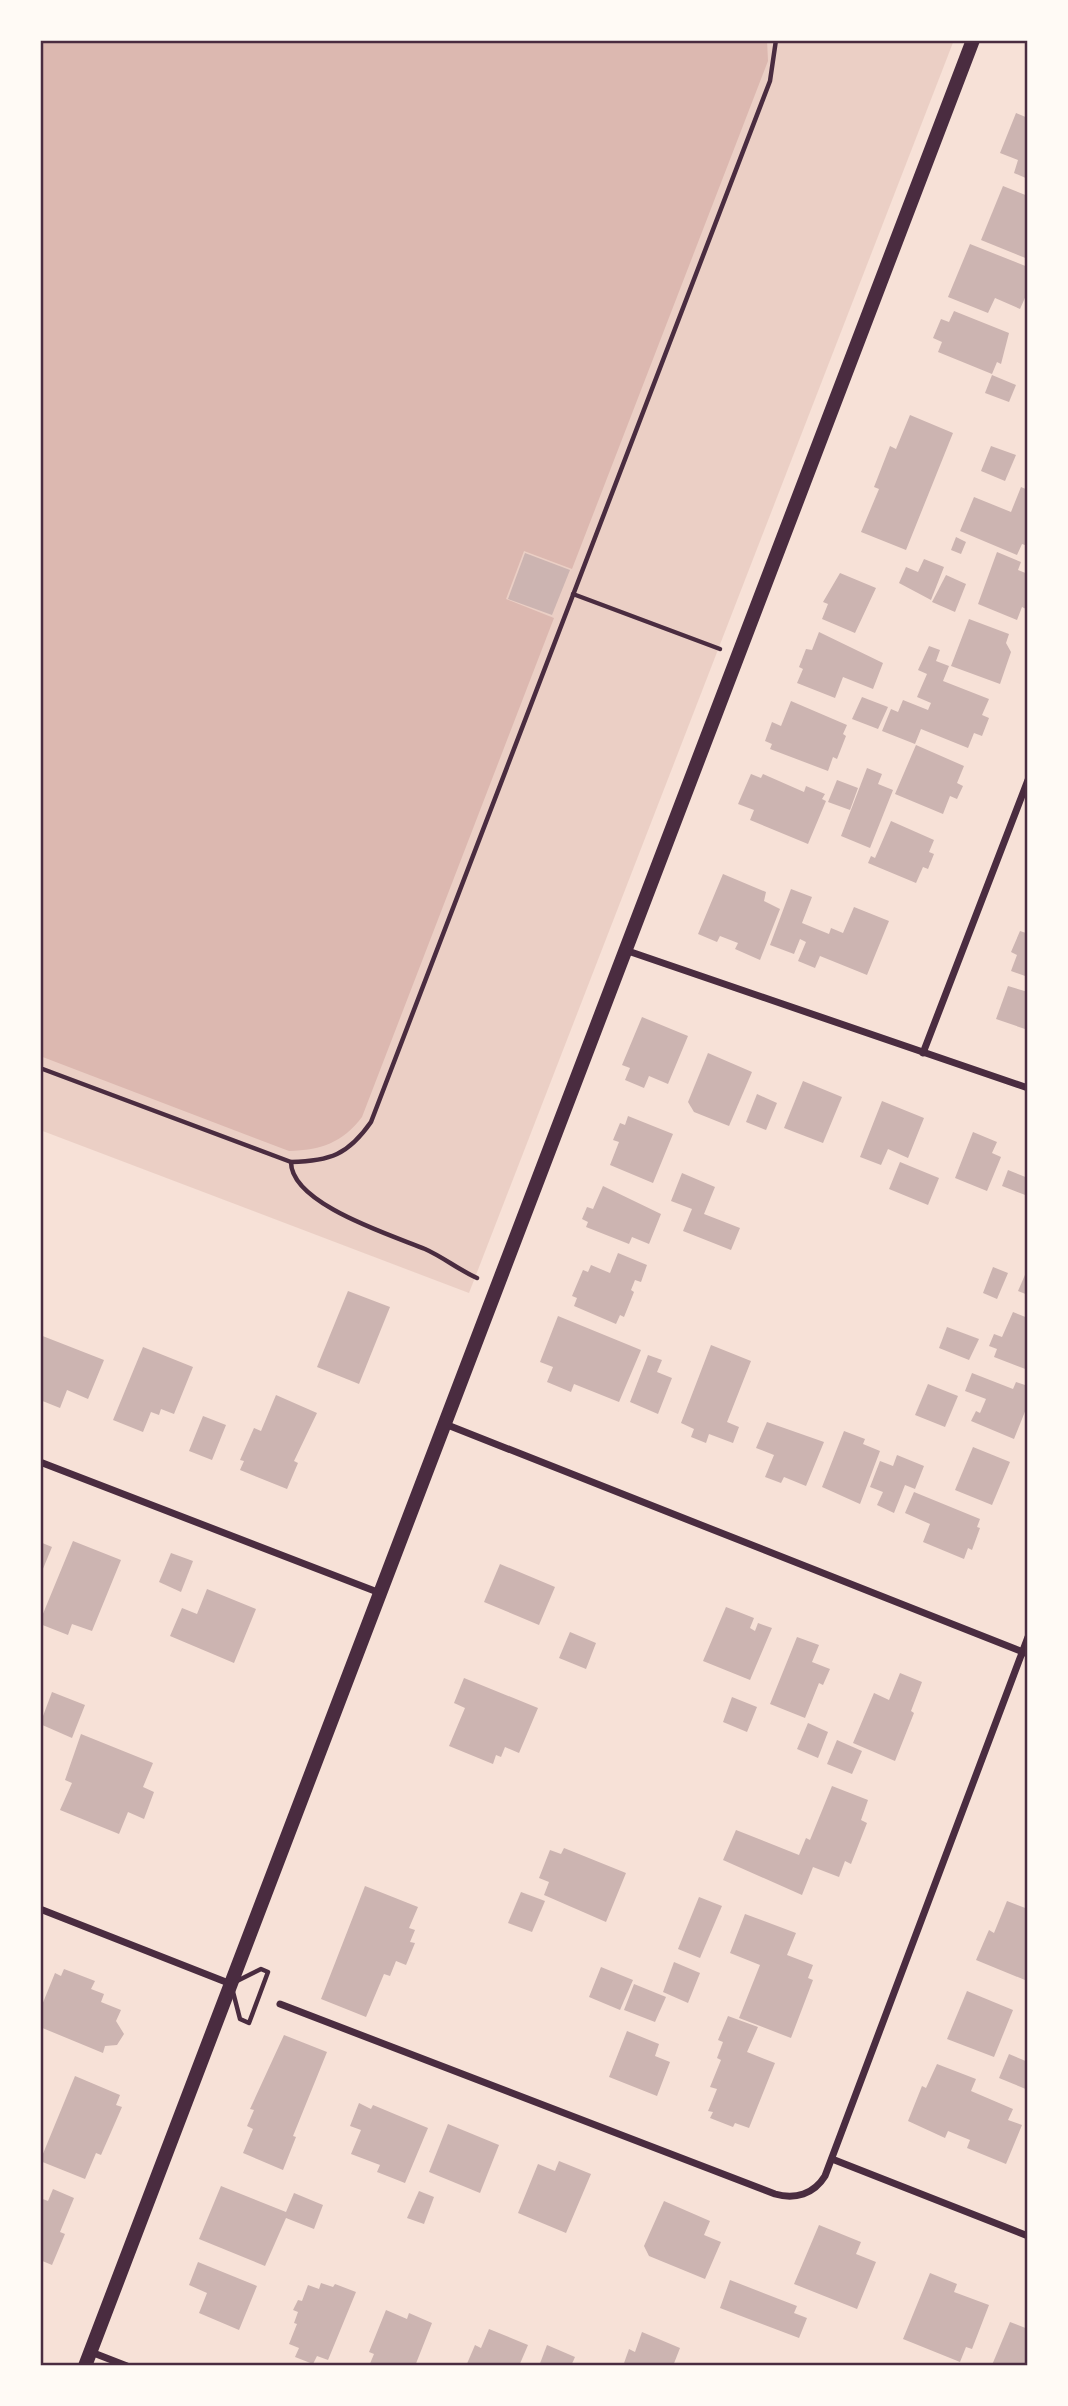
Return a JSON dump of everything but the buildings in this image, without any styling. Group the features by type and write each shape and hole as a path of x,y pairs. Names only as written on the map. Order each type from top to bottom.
{"main road":[{"path":"85,2366 973,40"}],"street":[{"path":"923,1053 1028,780"},
{"path":"625,950 1028,1088"},
{"path":"445,1424 1025,1653"},
{"path":"40,1462 380,1593"},
{"path":"280,2004 786,2197 802,2195 820,2184 832,2160 1025,1653 1028,1637"},
{"path":"40,1909 231,1984"},
{"path":"832,2160 1028,2236"},
{"path":"91,2351 127,2366"}],"path":[{"path":"40,1068 290,1162 314,1161 347,1150 371,1122 770,81 776,40"},
{"path":"573,594 694,640"},
{"path":"290,1162 290,1172 296,1181 322,1202 498,1286"}],"shaded area":[{"path":"40,40 954,40 469,1293 40,1130"},
{"path":"40,40 767,40 768,61 572,569 524,551 506,599 554,618 362,1117 339,1139 321,1147 289,1151 40,1056"}]}
